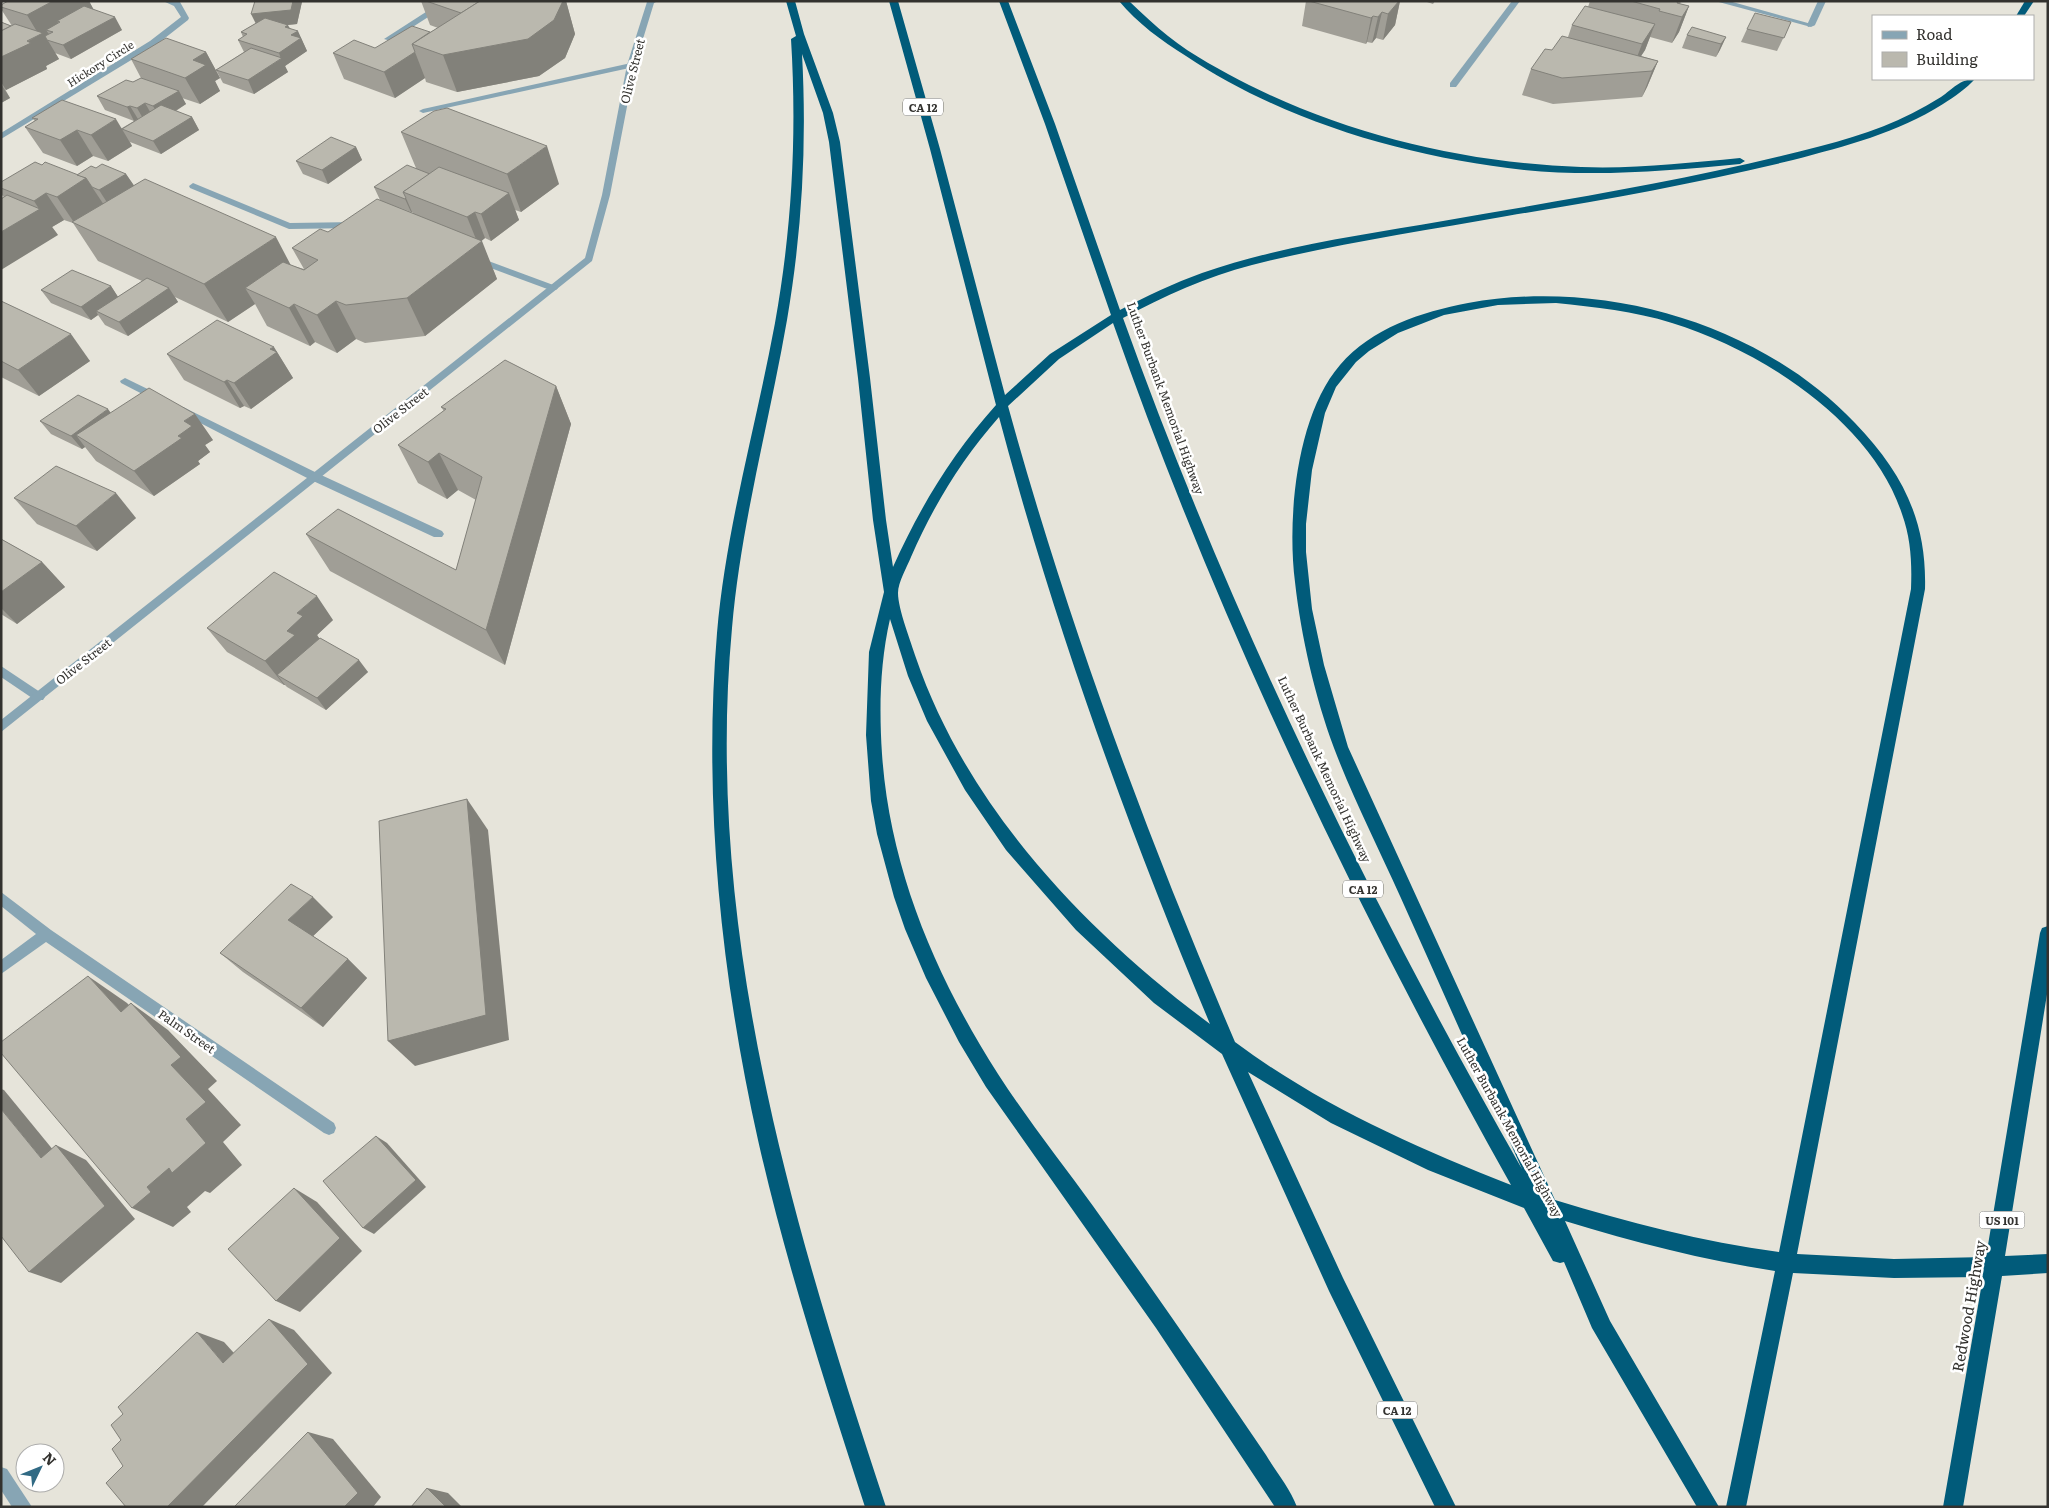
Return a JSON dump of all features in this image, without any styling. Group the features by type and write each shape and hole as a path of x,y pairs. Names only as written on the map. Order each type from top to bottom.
{"highway":[{"path":"790,1 832,124 865,390 876,504 893,602 901,636 932,716 952,755 1001,831 1062,905 1131,973 1208,1035 1314,1103 1367,1132 1486,1185 1600,1224 1677,1244 1746,1257 1899,1270 2048,1263"},
{"name":"CA 12","path":"893,1 917,82 1032,513 1092,699 1135,817 1192,960 1298,1202 1446,1507"},
{"name":"Luther Burbank Memorial Highway","path":"1003,1 1036,86 1144,394 1208,555 1327,819 1388,938 1518,1181 1604,1330 1710,1507"},
{"path":"1123,1 1160,36 1202,65 1255,93 1323,120 1399,143 1492,162 1581,170 1654,168 1787,158"},
{"path":"2021,15 2030,1"},
{"path":"795,20 798,80 798,155 790,262 731,573 724,633 720,783 724,862 747,1043 768,1141 795,1248 829,1362 876,1507"},
{"path":"1287,1507 1176,1340 982,1065 923,953 901,895 876,787 873,727 874,678 877,644 891,596 906,553 926,510 961,454 987,422 1037,370 1095,329 1168,291 1203,276 1239,265 1318,246 1700,179 1850,143 1902,124 1948,98 1969,80"},
{"path":"1604,1330 1341,747 1316,658 1300,566 1299,525 1302,488 1313,429 1332,384 1346,366 1377,340 1423,317 1479,304 1514,300 1550,300 1618,307 1689,325 1753,352 1784,369 1813,389 1840,412 1862,436 1898,486 1909,511 1915,536 1920,565 1918,589 1815,1120 1736,1507"},
{"name":"Redwood Highway","path":"1953,1507 2015,1144 2048,933"}],"street":[{"name":"Hickory Circle","path":"1,137 153,43 185,18 177,4 167,1"},
{"path":"388,39 449,1"},
{"path":"1453,86 1516,1"},
{"path":"1719,1 1811,25 1822,1"},
{"name":"Olive Street","path":"1,727 589,259 606,195 631,65 651,2"},
{"path":"423,112 631,65"},
{"path":"193,186 289,226 365,225"},
{"path":"464,255 553,288"},
{"path":"125,381 315,477 438,534"},
{"path":"1,671 39,696"},
{"path":"1,898 46,934 1,968"},
{"name":"Palm Street","path":"46,934 329,1128"},
{"path":"1,1475 23,1507"}],"building":[{"path":"8,1 53,1 27,15 1,7 1,5"},
{"path":"255,1 293,1 291,10 251,14"},
{"path":"426,1 480,1 461,13"},
{"path":"480,1 563,1 554,20 528,39 443,55 412,44"},
{"path":"1309,1 1399,1 1388,14 1382,12 1378,17 1373,16 1371,18"},
{"path":"1631,1 1678,1 1677,3 1689,6 1682,17"},
{"path":"84,6 115,17 63,45 47,40 45,36 53,32 46,30 60,22 57,21"},
{"path":"1585,6 1655,24 1642,44 1572,25"},
{"path":"1755,13 1791,22 1784,38 1747,29"},
{"path":"265,18 288,25 285,27 298,31 291,35 301,38 279,53 238,40 247,34 241,32"},
{"path":"1,22 11,26 1,31"},
{"path":"15,24 43,33 27,41 31,43 1,57 1,31"},
{"path":"412,26 430,32 412,44 415,52 384,72 333,53 354,40 375,48"},
{"path":"1692,27 1726,37 1721,44 1687,35"},
{"path":"1562,36 1658,61 1652,71 1562,78 1531,69 1545,49 1552,50"},
{"path":"166,38 206,52 193,60 206,65 185,78 131,59"},
{"path":"251,48 282,58 248,80 216,70"},
{"path":"141,78 179,91 153,106 145,103 137,108 127,107 97,96 126,80 133,82"},
{"path":"62,100 116,119 91,135 77,130 60,140 25,127 38,119 32,118"},
{"path":"161,105 192,117 153,141 122,129"},
{"path":"447,108 547,146 507,174 401,132 434,111"},
{"path":"331,137 356,147 322,170 296,161"},
{"path":"35,162 42,165 45,162 86,178 57,197 46,193 34,201 1,188 1,182"},
{"path":"102,164 126,174 99,190 92,187 86,178 77,175 91,166 96,168"},
{"path":"407,165 430,174 403,192 405,199 374,187"},
{"path":"439,167 509,193 481,214 475,212 467,217 403,192"},
{"path":"145,179 276,237 204,284 72,222"},
{"path":"7,195 40,209 1,232 1,199"},
{"path":"377,199 482,241 407,298 346,305 336,301 317,315 294,304 289,308 245,288 283,262 304,270 318,260 292,248 320,229 328,232"},
{"path":"72,270 111,286 81,307 41,290"},
{"path":"147,278 169,288 119,322 96,311"},
{"path":"1,301 71,334 18,370 1,361"},
{"path":"217,320 274,347 270,349 277,352 234,383 227,380 224,382 167,354"},
{"path":"505,360 556,386 486,630 306,534 338,509 456,570 482,477 439,453 428,462 398,445 446,409 441,407"},
{"path":"149,388 195,414 184,421 192,426 178,436 182,438 134,471 76,435"},
{"path":"78,395 108,409 71,436 40,421"},
{"path":"56,466 116,493 76,526 14,498"},
{"path":"1,539 42,562 1,592"},
{"path":"274,572 317,596 297,613 303,616 287,631 295,635 265,661 207,628"},
{"path":"320,638 359,660 317,698 277,675"},
{"path":"467,799 486,1015 388,1041 379,821"},
{"path":"291,884 313,897 288,920 348,959 301,1008 220,953"},
{"path":"88,976 121,1012 131,1003 181,1057 171,1065 206,1102 186,1119 206,1143 172,1173 169,1168 147,1187 151,1192 132,1208 1,1053 1,1042"},
{"path":"1,1109 41,1158 56,1145 105,1206 29,1272 1,1236"},
{"path":"376,1136 416,1180 363,1228 323,1181"},
{"path":"294,1188 340,1238 276,1301 228,1249"},
{"path":"269,1319 308,1364 167,1507 126,1507 106,1483 123,1466 112,1449 121,1440 111,1425 123,1414 118,1407 197,1332 223,1363"},
{"path":"308,1432 358,1493 344,1507 234,1507"},
{"path":"427,1488 446,1507 411,1507"}]}
